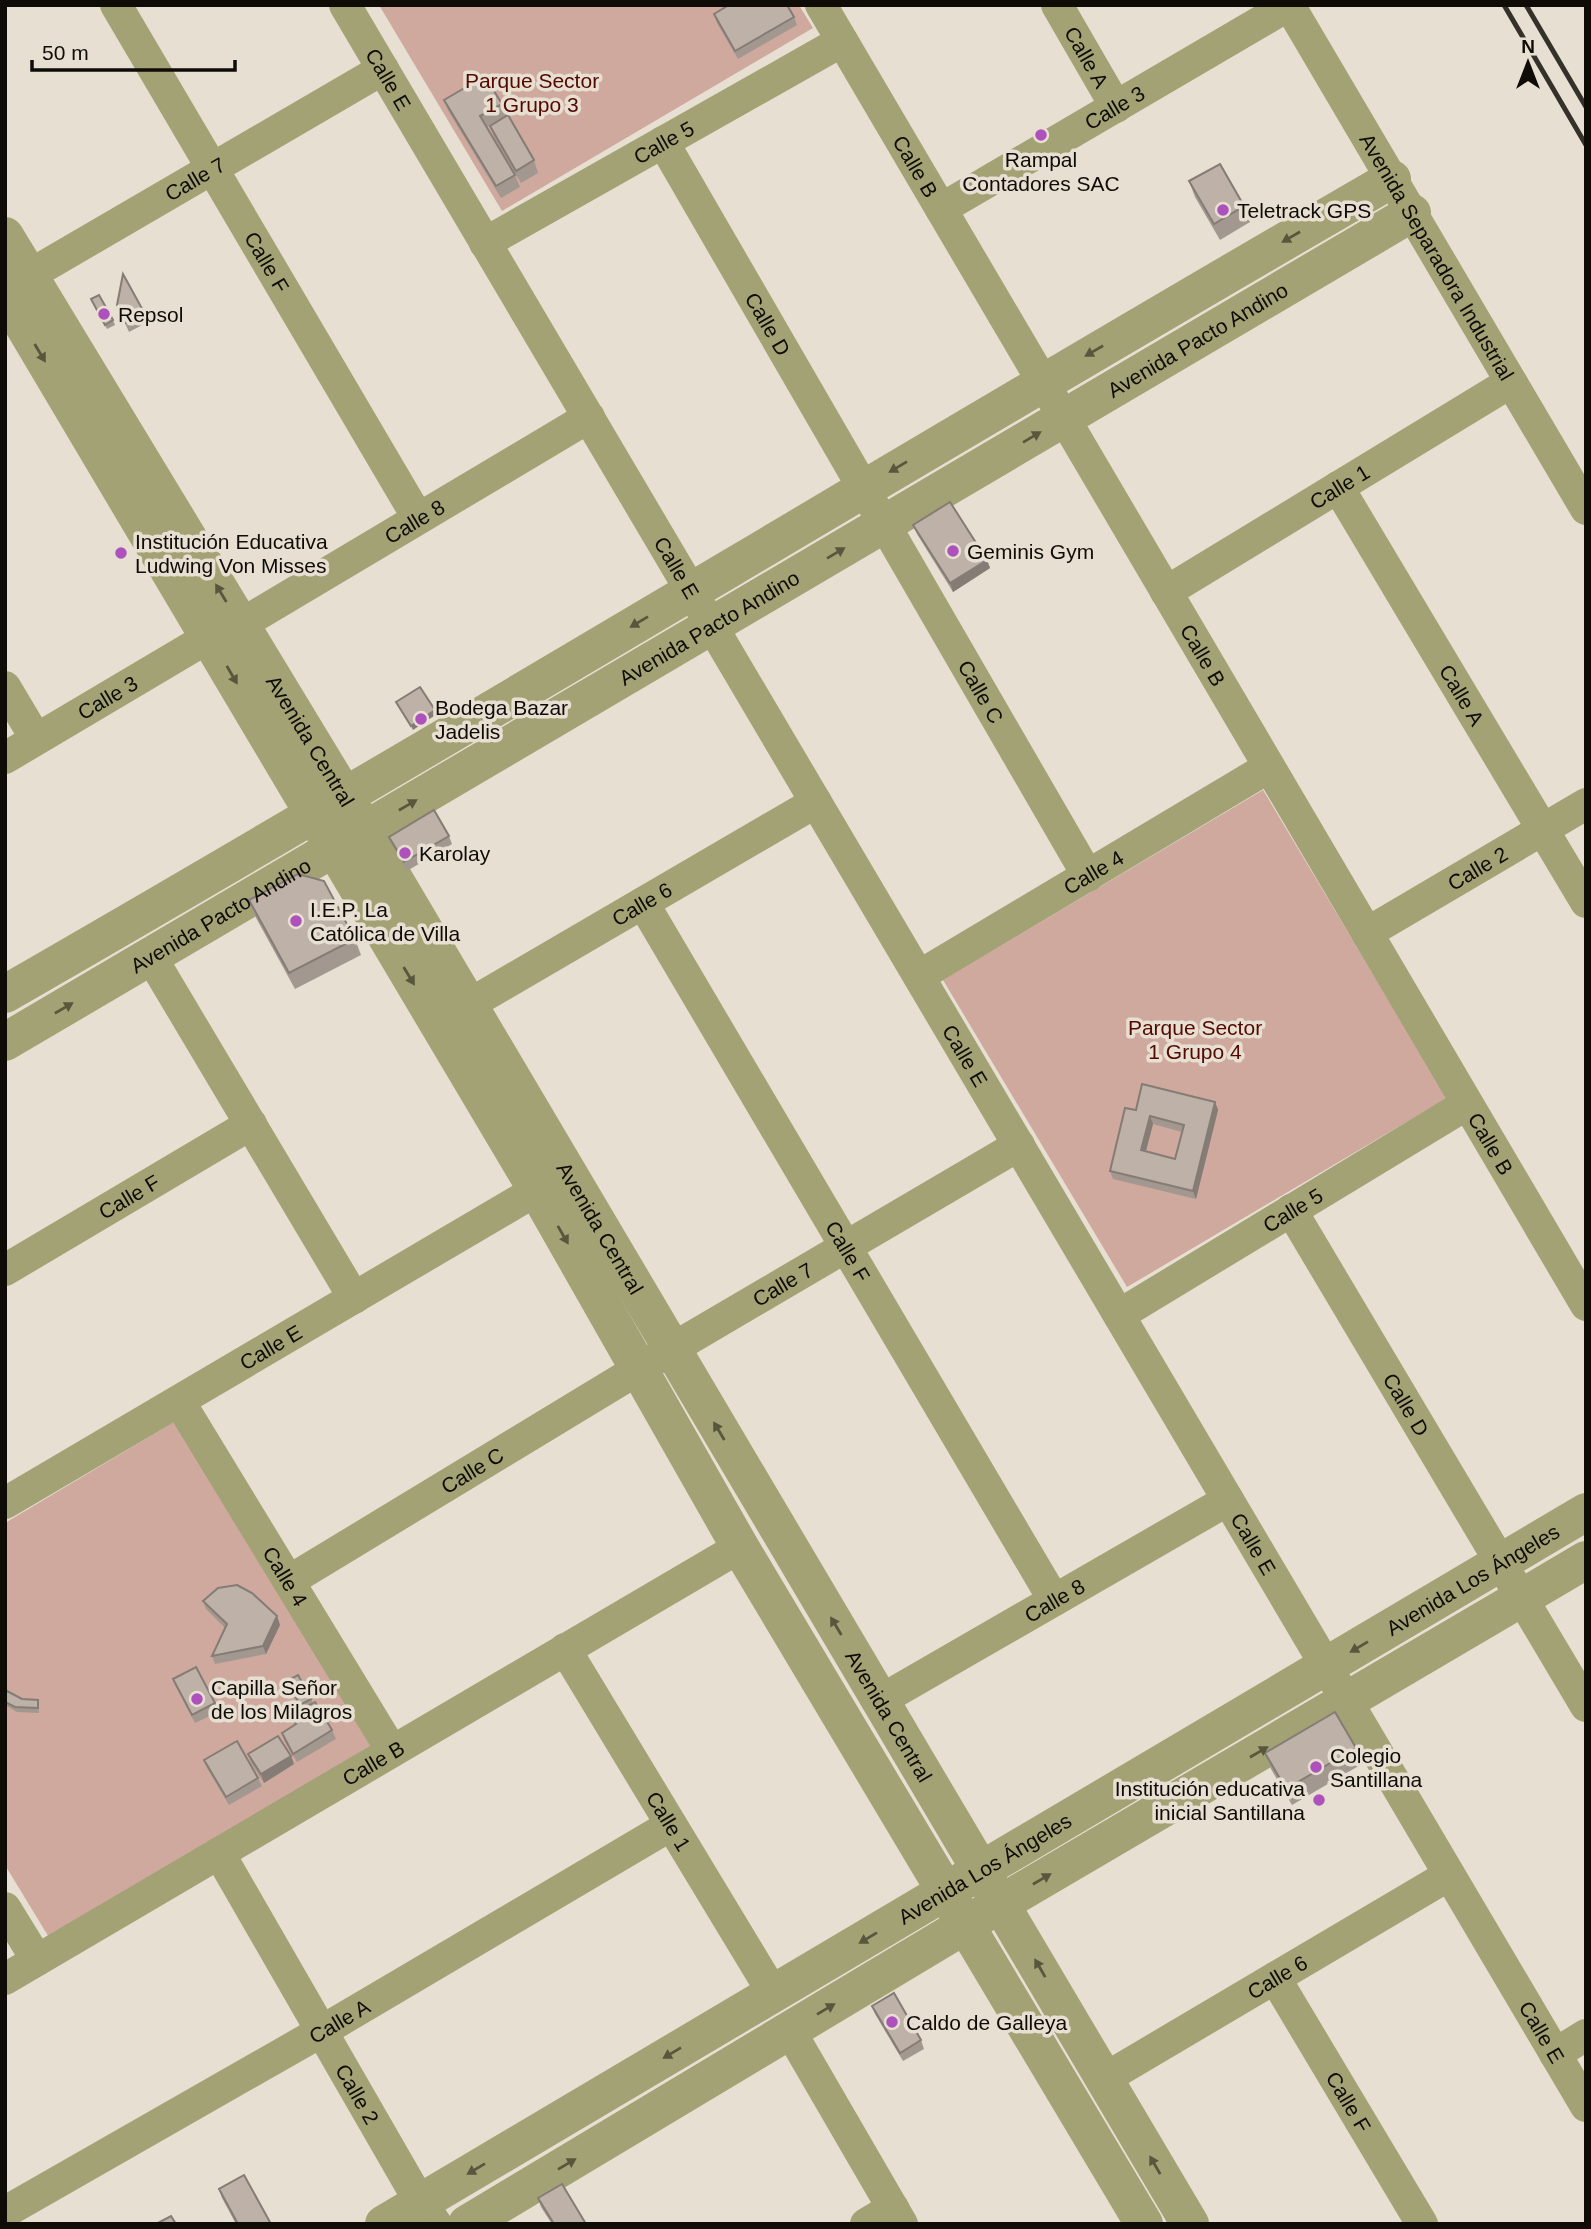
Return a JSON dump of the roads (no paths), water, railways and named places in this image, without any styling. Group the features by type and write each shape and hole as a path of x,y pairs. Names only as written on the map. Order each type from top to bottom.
{"street":[{"name":"Calle F","path":"116,5 418,518"},
{"name":"Calle E","path":"345,5 1586,2106"},
{"name":"Calle B","path":"821,5 1467,1104 1582,1289"},
{"name":"Calle A","path":"1057,5 1116,107"},
{"name":"Calle 3","path":"941,209 1289,5"},
{"name":"Avenida Separadora Industrial","path":"1289,5 1586,509"},
{"name":"Calle 5","path":"485,243 842,41"},
{"name":"Calle 7","path":"13,286 383,69"},
{"name":"Calle D","path":"663,142 876,505"},
{"name":"Avenida Pacto Andino","path":"5,1042 712,626 1042,381 1392,178"},
{"name":"Avenida Pacto Andino","path":"5,994 330,807 691,591 1064,418 1412,213"},
{"name":"Avenida Central","path":"5,236 13,286 349,839 537,1190 655,1359 881,1700 1190,2224"},
{"name":"Calle 1","path":"1166,592 1511,382"},
{"name":"Calle 8","path":"225,631 589,417"},
{"name":"Calle A","path":"1338,487 1586,902"},
{"name":"Calle C","path":"876,505 1088,876"},
{"name":"Calle 3","path":"5,758 225,631"},
{"path":"5,687 36,739"},
{"name":"Calle 4","path":"919,976 1269,767"},
{"name":"Calle 6","path":"468,1005 816,802"},
{"name":"Calle 2","path":"1367,933 1586,804"},
{"name":"Avenida Central","path":"349,839 468,1005 655,1359 740,1547 1144,2224"},
{"name":"Calle F","path":"643,902 1054,1600"},
{"path":"151,957 354,1298"},
{"name":"Calle 5","path":"1119,1315 1467,1104"},
{"name":"Calle F","path":"5,1270 251,1124"},
{"name":"Calle 7","path":"655,1359 1019,1145"},
{"name":"Calle E","path":"5,1503 537,1190"},
{"name":"Calle D","path":"1292,1210 1522,1598"},
{"name":"Calle C","path":"289,1581 655,1359"},
{"name":"Calle 4","path":"179,1401 392,1751"},
{"name":"Calle 8","path":"881,1700 1228,1500"},
{"name":"Avenida Los Ángeles","path":"384,2224 428,2213 773,1993 1586,1512"},
{"name":"Calle B","path":"5,1979 740,1547"},
{"name":"Avenida Los Ángeles","path":"467,2224 1002,1903 1586,1560"},
{"path":"1522,1598 1586,1706"},
{"name":"Calle 1","path":"565,1649 773,1993"},
{"name":"Calle A","path":"5,2213 322,2031 671,1825"},
{"name":"Calle 2","path":"219,1853 428,2213"},
{"name":"Calle 6","path":"1104,2079 1449,1875"},
{"path":"5,1908 37,1960"},
{"name":"Calle F","path":"1275,1978 1422,2224"},
{"path":"790,2031 897,2216 866,2224"},
{"path":"1555,2054 1586,2035"}],"railway":[{"path":"1504,5 1586,145"},
{"path":"1526,5 1586,107"}],"place":[{"name":"Rampal Contadores SAC","path":"1041,135"},
{"name":"Teletrack GPS","path":"1223,210"},
{"name":"Repsol","path":"104,314"},
{"name":"Geminis Gym","path":"953,551"},
{"name":"Institución Educativa Ludwing Von Misses","path":"121,553"},
{"name":"Bodega Bazar Jadelis","path":"421,719"},
{"name":"Karolay","path":"405,853"},
{"name":"I.E.P. La Católica de Villa","path":"296,921"},
{"name":"Capilla Señor de los Milagros","path":"197,1699"},
{"name":"Colegio Santillana","path":"1316,1767"},
{"name":"Institución educativa inicial Santillana","path":"1319,1800"},
{"name":"Caldo de Galleya","path":"892,2022"}],"park label":[{"name":"Parque Sector 1 Grupo 3","path":"532,92"},
{"name":"Parque Sector 1 Grupo 4","path":"1195,1039"}]}
